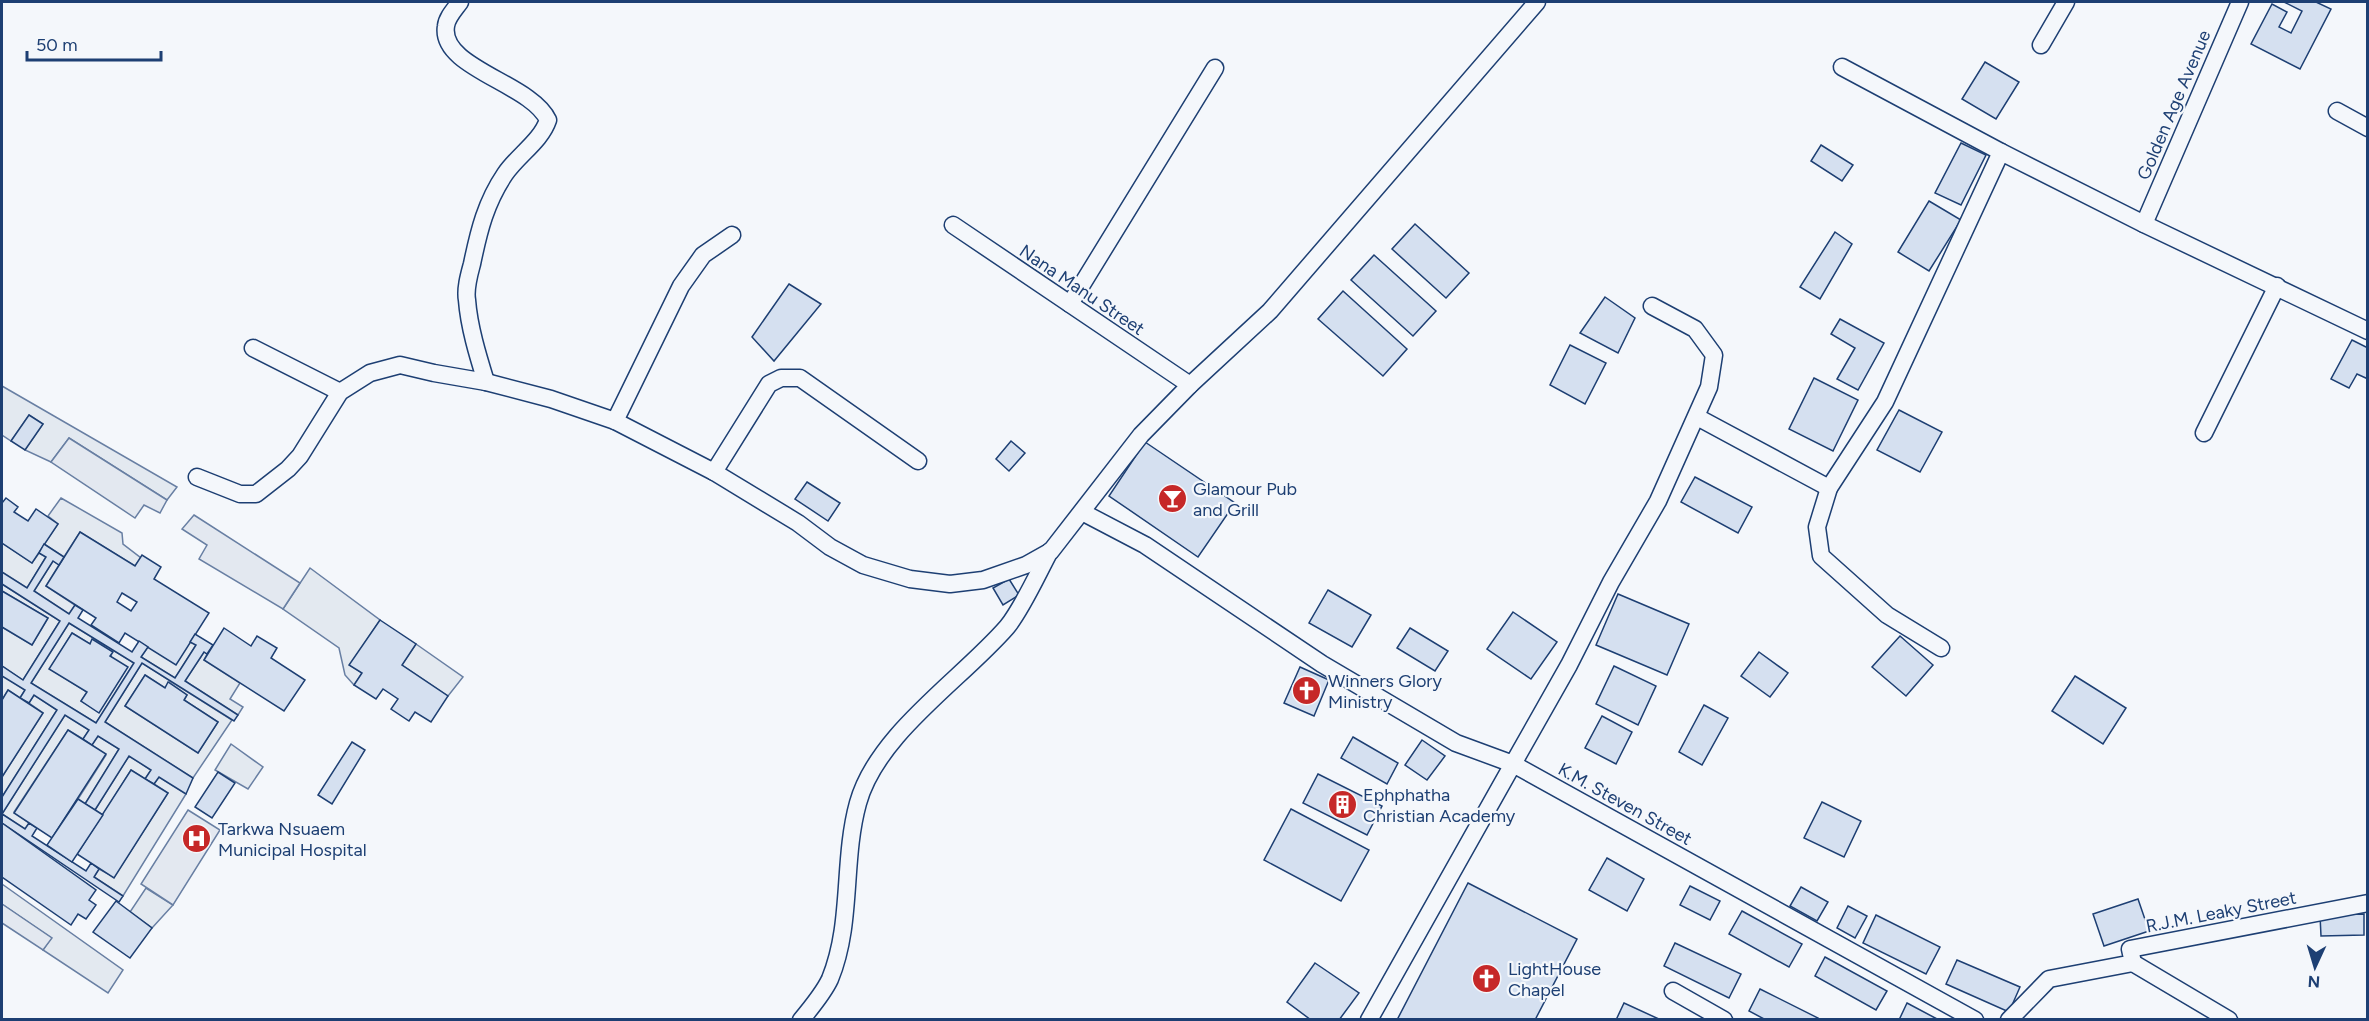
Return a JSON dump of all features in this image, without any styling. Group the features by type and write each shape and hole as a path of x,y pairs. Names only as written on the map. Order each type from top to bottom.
{"street":[{"path":"460,2 446,24 446,38 451,49 461,58 523,94 544,111 548,120 545,130 507,171 491,196 482,217 477,238 466,299 486,381"},
{"path":"801,1020 830,980 843,934 850,848 858,802 873,768 906,725 959,677 1008,625 1051,551 1141,435 1190,385 1270,311 1537,2"},
{"path":"2041,45 2066,2"},
{"name":"Golden Age Avenue","path":"2144,224 2240,2"},
{"path":"1842,67 2001,152 2144,224 2367,331"},
{"path":"1070,304 1215,68"},
{"path":"2337,111 2367,128"},
{"path":"1941,648 1887,615 1821,556 1817,527 1830,488 1885,402 2001,152"},
{"name":"Nana Manu Street","path":"953,225 1190,385"},
{"path":"615,421 681,286 703,255 732,236"},
{"path":"2204,433 2277,286"},
{"path":"1369,1020 1569,665 1611,582 1658,501 1709,387 1714,355 1695,329 1652,306"},
{"path":"253,348 340,392"},
{"path":"197,477 240,494 256,494 288,469 300,456 340,392 370,373 400,365 434,374 486,381 551,399 615,421 714,472 863,566 910,579 950,584 983,580 1026,565 1051,551"},
{"path":"714,472 769,384 781,378 800,378 918,461"},
{"path":"1697,417 1830,488"},
{"name":"K.M. Steven Street","path":"1082,512 1145,545 1322,664 1456,743 1513,764 1975,1020"},
{"name":"R.J.M. Leaky Street","path":"2133,963 2130,949 2367,903"},
{"path":"2009,1020 2049,979 2133,963 2229,1020"},
{"path":"1673,991 1724,1020"}],"shaded area":[{"path":"2,386 177,487 167,500 69,438 51,462 25,450 43,424 29,415 11,441 2,435"},
{"path":"69,438 167,500 160,513 144,505 135,518 51,462"},
{"path":"61,498 122,533 123,544 141,558 135,566 80,532 64,557 44,544 58,524 48,516"},
{"path":"194,515 300,583 283,609 199,559 207,545 182,529"},
{"path":"2,543 32,563 39,553 46,557 27,588 2,572"},
{"path":"53,561 59,565 46,586 75,605 69,614 34,591"},
{"path":"310,568 380,620 350,665 362,673 354,685 345,675 339,648 283,609"},
{"path":"2,584 60,621 23,680 2,666 2,627 32,645 48,618 2,591"},
{"path":"69,623 134,663 96,723 31,683","holes":["72,633 90,644 93,639 112,652 99,712 81,701 87,692 50,669"]},
{"path":"190,642 196,645 175,678 141,657 148,647"},
{"path":"416,644 463,677 448,696 402,665"},
{"path":"204,652 207,654 204,660 240,683 230,699 243,707 238,715 185,681"},
{"path":"142,663 232,720 193,778 105,722","holes":["145,675 165,688 169,682 187,695 184,700 218,722 198,753 125,706"]},
{"path":"2,675 25,690 20,698 8,690 2,700"},
{"path":"34,695 57,710 2,797 2,777 43,713 29,703"},
{"path":"65,715 89,730 83,739 68,730 14,812 29,823 25,829 2,814"},
{"path":"98,736 119,749 85,804 78,799 106,755 92,745"},
{"path":"231,744 263,767 248,789 215,770"},
{"path":"129,756 151,770 145,779 131,770 103,815 95,810"},
{"path":"159,777 186,794 123,896 94,877 99,869 114,877 168,793 154,784"},
{"path":"188,810 220,830 173,905 141,884"},
{"path":"2,884 123,970 108,993 43,950 51,938 2,904"},
{"path":"146,888 173,905 152,928 130,912"},
{"path":"2,904 52,938 43,950 2,923"}],"building":[{"path":"2284,2 2316,2 2331,9 2300,69 2251,44 2272,4 2287,12 2279,27 2291,33 2302,11"},
{"path":"1985,62 2019,82 1996,119 1962,99"},
{"path":"1961,143 1986,155 1961,205 1935,193"},
{"path":"1821,145 1853,165 1842,181 1811,161"},
{"path":"1929,201 1961,220 1929,271 1898,252"},
{"path":"1415,224 1469,273 1446,298 1392,249"},
{"path":"1835,232 1852,244 1820,299 1800,287"},
{"path":"1374,255 1436,311 1413,336 1351,280"},
{"path":"789,284 821,304 774,361 752,337"},
{"path":"1343,291 1407,349 1383,376 1318,319"},
{"path":"1605,297 1635,318 1618,353 1580,333"},
{"path":"1840,319 1884,343 1858,390 1837,379 1855,348 1831,334"},
{"path":"2352,340 2368,348 2368,379 2357,374 2349,388 2331,379"},
{"path":"1570,345 1606,363 1585,404 1550,385"},
{"path":"1814,378 1858,400 1833,451 1789,429"},
{"path":"1899,410 1942,432 1920,472 1877,450"},
{"path":"29,415 43,424 25,450 11,441"},
{"path":"1011,441 1025,453 1009,471 996,459"},
{"name":"Glamour Pub and Grill","path":"1145,442 1235,503 1198,557 1109,496"},
{"path":"1695,477 1752,507 1738,533 1681,502"},
{"path":"807,482 840,503 828,521 795,499"},
{"path":"6,498 18,507 14,512 28,521 36,509 58,524 32,563 2,543 2,503"},
{"path":"80,532 135,566 142,555 161,567 154,579 209,613 176,665 125,633 119,643 91,625 96,618 46,586","holes":["122,593 137,602 131,611 117,602"]},
{"path":"44,544 64,557 59,565 53,561 34,591 69,614 75,605 83,610 78,618 132,652 139,641 148,647 141,657 175,678 196,645 190,642 195,634 213,645 207,654 204,652 185,681 238,715 234,721 142,663 105,722 193,778 186,794 159,777 154,784 145,779 151,770 129,756 95,810 85,804 119,749 98,736 92,745 83,739 89,730 65,715 2,814 2,797 57,710 34,695 29,703 20,698 25,690 2,676 2,666 23,680 60,621 2,584 2,572 27,588 46,557 39,553","holes":["69,623 134,663 96,723 31,683"]},
{"path":"1009,579 1019,595 1003,605 993,588"},
{"path":"1328,590 1371,615 1352,647 1309,623"},
{"path":"2,591 48,618 32,645 2,627"},
{"path":"1618,594 1689,624 1667,675 1596,645"},
{"path":"1513,612 1557,642 1531,679 1487,649"},
{"path":"380,620 416,644 402,665 448,696 431,722 415,712 409,721 391,709 398,699 383,689 376,699 354,685 362,673 349,665"},
{"path":"224,628 251,646 257,636 277,648 271,658 305,680 284,711 204,660"},
{"path":"1410,628 1448,651 1435,671 1397,648"},
{"path":"72,633 90,644 92,639 113,652 110,656 128,667 99,713 81,701 87,692 49,669"},
{"path":"1900,636 1933,665 1906,696 1872,667"},
{"path":"1759,652 1788,673 1770,697 1741,676"},
{"path":"1614,666 1656,686 1638,725 1596,704"},
{"name":"Winners Glory Ministry","path":"1300,667 1329,680 1314,716 1284,703"},
{"path":"145,675 165,688 168,682 187,695 184,700 218,722 198,753 125,706"},
{"path":"2075,676 2126,708 2103,744 2052,711"},
{"path":"8,690 43,713 2,777 2,700"},
{"path":"1704,705 1728,718 1702,765 1679,752"},
{"path":"1602,716 1632,732 1616,764 1585,748"},
{"path":"68,730 106,754 52,838 14,813"},
{"name":"Winners Glory Ministry","path":"1353,737 1398,763 1387,784 1341,758"},
{"path":"1422,740 1445,756 1427,780 1405,765"},
{"path":"352,742 365,750 332,804 318,795"},
{"path":"131,770 168,793 114,878 77,854"},
{"path":"218,772 235,783 212,818 195,807"},
{"name":"Ephphatha Christian Academy","path":"1318,774 1382,806 1367,835 1303,803"},
{"path":"78,799 103,815 72,862 47,845"},
{"path":"1822,802 1861,821 1844,857 1804,838"},
{"path":"1291,809 1369,850 1341,901 1264,860"},
{"path":"2,814 25,829 29,823 37,828 32,836 86,871 91,863 99,869 94,877 123,896 119,902 2,823"},
{"path":"2,823 96,890 89,900 96,905 86,919 78,914 71,925 2,877"},
{"path":"1607,858 1644,879 1627,911 1589,890"},
{"name":"LightHouse Chapel","path":"1468,883 1577,939 1535,1020 1397,1020"},
{"path":"1690,886 1720,901 1710,920 1680,905"},
{"path":"1801,887 1828,902 1817,921 1790,906"},
{"path":"2138,899 2149,931 2104,946 2093,914"},
{"path":"116,901 152,928 130,958 93,932"},
{"path":"1848,906 1867,916 1855,938 1837,928"},
{"path":"1742,911 1802,944 1789,967 1729,934"},
{"path":"2364,914 2364,935 2321,936 2320,915"},
{"path":"1876,915 1940,947 1926,974 1863,943"},
{"path":"1675,943 1741,974 1729,998 1664,966"},
{"path":"1825,957 1887,991 1876,1010 1815,976"},
{"path":"1957,960 2020,987 2009,1012 1946,984"},
{"path":"1315,963 1359,993 1339,1020 1311,1020 1287,1002"},
{"path":"1760,989 1818,1018 1817,1020 1766,1020 1749,1011"},
{"path":"1624,1003 1661,1020 1616,1020"},
{"path":"1907,1003 1939,1020 1899,1020"}],"place":[{"name":"Glamour Pub and Grill","path":"1172,499"},
{"name":"Winners Glory Ministry","path":"1307,691"},
{"name":"Ephphatha Christian Academy","path":"1342,805"},
{"name":"Tarkwa Nsuaem Municipal Hospital","path":"197,839"},
{"name":"LightHouse Chapel","path":"1487,979"}]}
